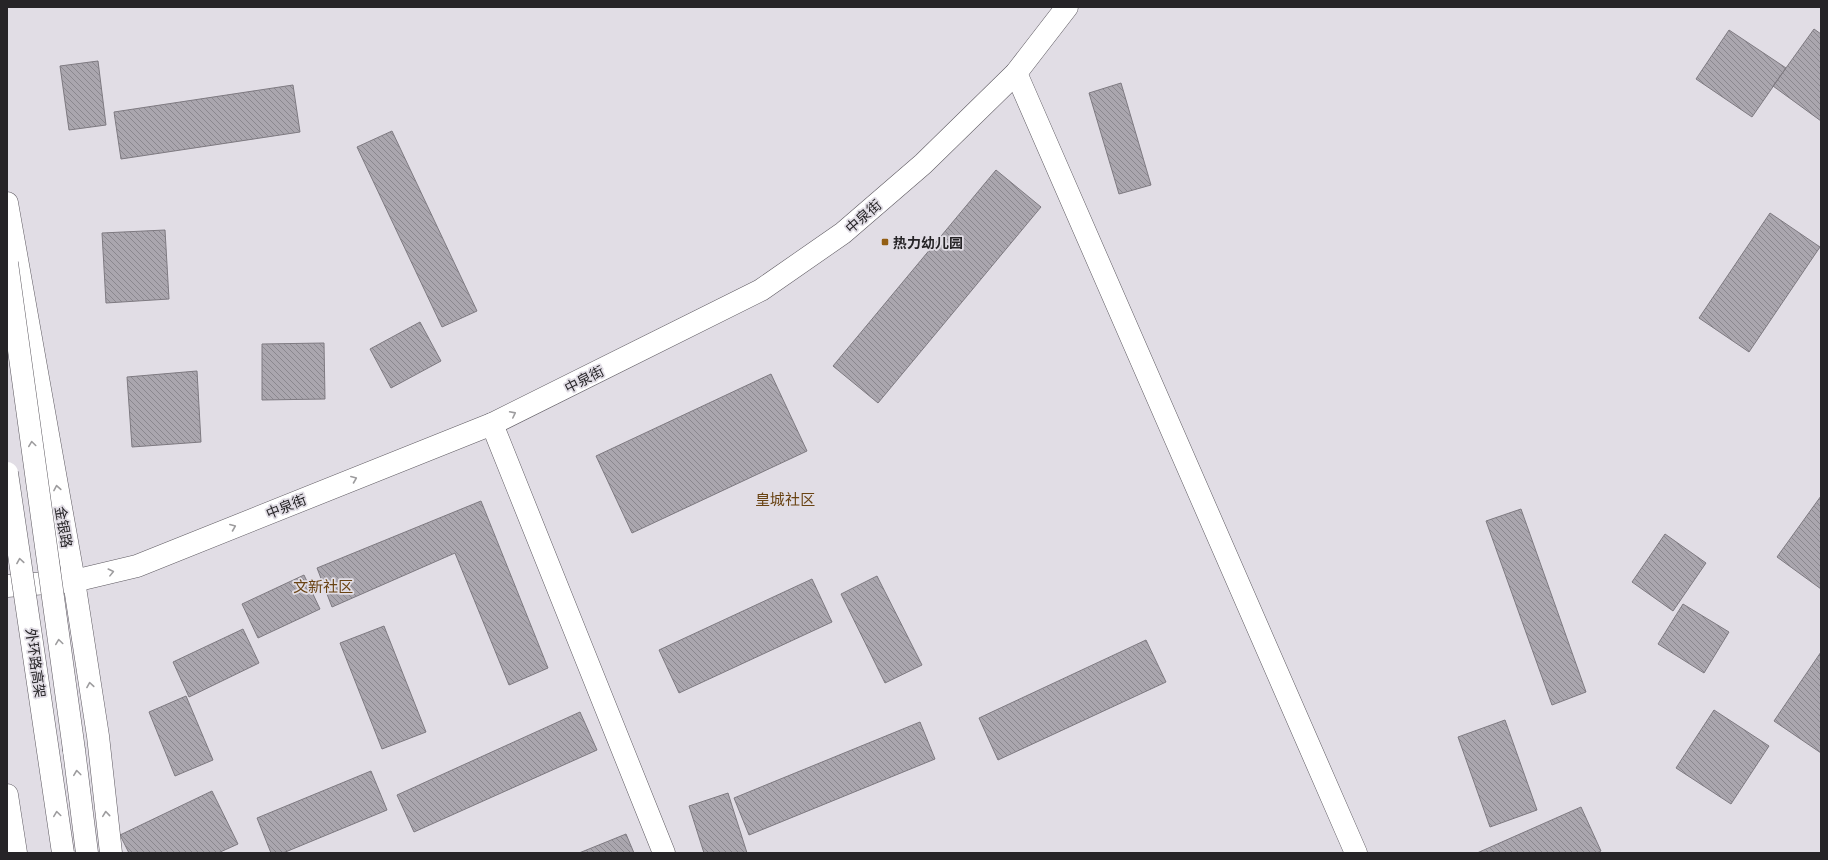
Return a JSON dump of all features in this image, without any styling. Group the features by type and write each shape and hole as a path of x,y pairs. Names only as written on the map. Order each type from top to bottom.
{"main road":[{"name":"中泉街","path":"7,586 74,581 137,566 492,424 761,290 843,232 922,164 1016,74 1067,7"},
{"path":"1016,74 1356,853"},
{"name":"金银路","path":"7,202 74,581 98,736 111,853"},
{"path":"7,263 87,853"},
{"path":"492,424 664,853"},
{"name":"外环路高架","path":"7,473 63,853"},
{"path":"7,795 16,853"}],"building":[{"path":"1814,29 1821,34 1821,121 1773,86"},
{"path":"1729,30 1786,68 1752,117 1696,79"},
{"path":"98,61 106,125 69,130 60,66"},
{"path":"1121,83 1151,185 1119,194 1089,93"},
{"path":"293,85 300,132 121,159 114,112"},
{"path":"392,131 477,311 442,327 357,147"},
{"path":"996,170 1041,207 878,403 833,366"},
{"path":"1770,213 1820,247 1749,352 1699,318"},
{"path":"165,230 169,299 106,303 102,233"},
{"path":"420,322 441,361 391,388 370,349"},
{"path":"324,343 325,399 262,400 262,344"},
{"path":"197,371 201,442 132,447 127,377"},
{"path":"771,374 807,451 632,533 596,456"},
{"path":"1821,496 1821,589 1777,557"},
{"path":"481,501 548,668 509,685 455,553 332,607 317,568"},
{"path":"1521,509 1586,692 1552,705 1486,521"},
{"path":"1665,534 1706,563 1673,611 1632,582"},
{"path":"304,575 320,609 258,638 242,604"},
{"path":"877,576 922,665 885,683 841,594"},
{"path":"812,579 832,622 679,693 659,650"},
{"path":"1683,604 1729,632 1704,673 1658,644"},
{"path":"384,626 426,732 382,749 340,643"},
{"path":"243,629 259,663 189,697 173,662"},
{"path":"1146,640 1166,682 998,760 979,718"},
{"path":"1821,652 1821,753 1774,721"},
{"path":"186,696 213,760 175,776 149,712"},
{"path":"1714,710 1769,746 1731,804 1676,768"},
{"path":"580,712 597,750 414,832 397,795"},
{"path":"1505,720 1537,810 1490,827 1458,737"},
{"path":"920,722 935,759 749,835 734,798"},
{"path":"371,771 387,810 283,853 271,853 257,818"},
{"path":"212,791 238,844 218,853 129,853 120,835"},
{"path":"728,793 747,853 704,853 689,806"},
{"path":"1581,807 1601,851 1597,853 1477,853"},
{"path":"626,834 634,853 579,853"}],"place":[{"name":"热力幼儿园","path":"885,242"}],"district":[{"name":"皇城社区","path":"785,499"},
{"name":"文新社区","path":"323,586"}]}
